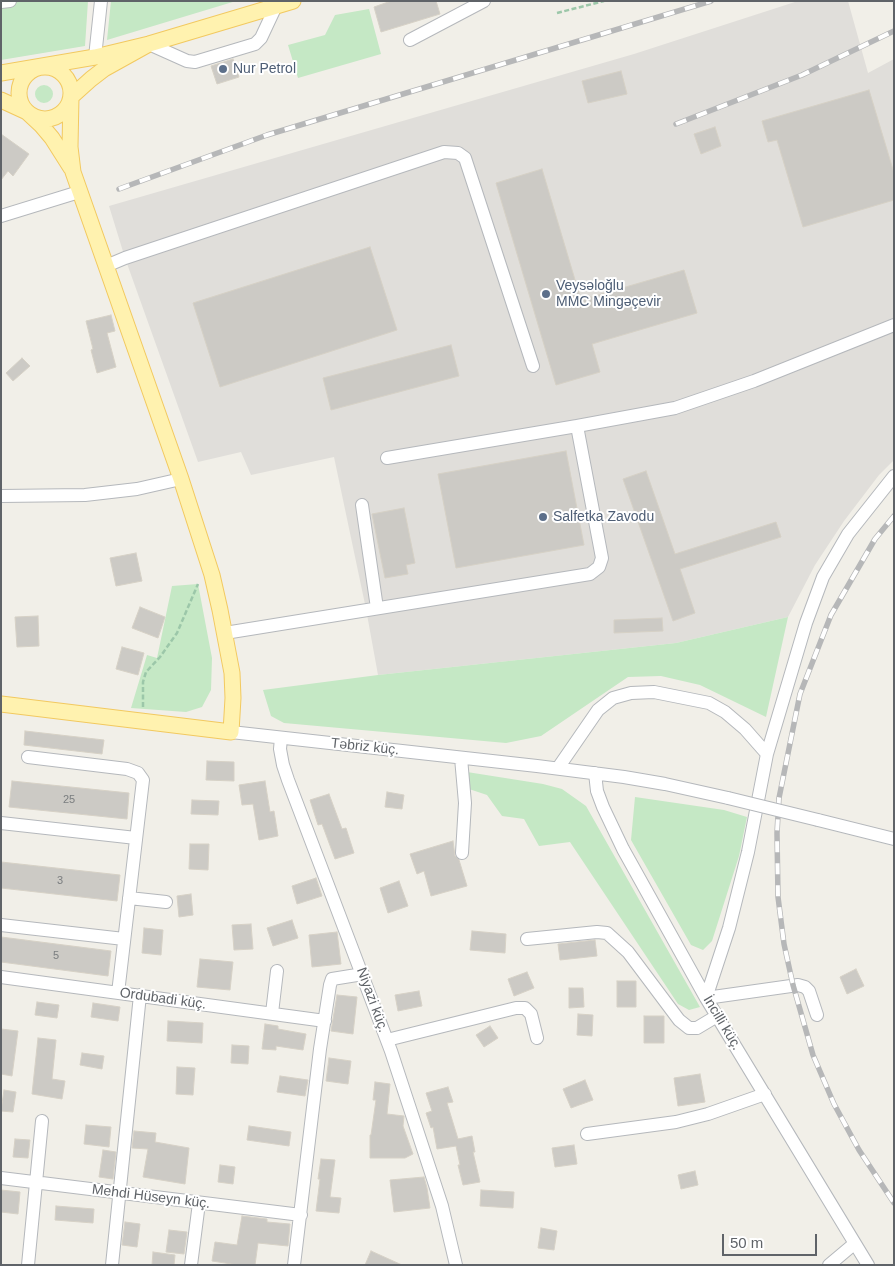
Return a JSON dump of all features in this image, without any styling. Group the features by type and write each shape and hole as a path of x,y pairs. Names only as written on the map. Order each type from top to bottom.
{"main road":[{"path":"1,73 96,57 149,44 293,1"},
{"path":"1,100 33,116 49,119 64,112 71,98 104,69 149,44"},
{"path":"73,172 52,138 22,105 20,97 22,81 27,74 42,67 58,70 69,81 71,98 70,147 73,172 181,479 212,575 232,673 231,732"},
{"name":"Təbriz küç.","path":"1,704 231,732"}],"street":[{"path":"1,2 10,1"},
{"path":"96,57 101,1"},
{"path":"410,40 484,1"},
{"path":"149,44 187,61 196,62 255,44 262,38 276,6"},
{"path":"106,266 125,258 444,152 458,152 465,158 533,366"},
{"path":"1,216 79,192"},
{"path":"387,458 675,408 754,381 894,326"},
{"path":"225,633 590,574 599,567 602,558 577,426"},
{"path":"817,1015 809,991 805,987 798,985 706,998 729,928 748,852 767,754 806,623 823,577 848,534 894,476"},
{"path":"1,496 85,496 137,489 181,479"},
{"path":"362,505 377,608"},
{"path":"558,768 598,710 613,698 631,692 654,692 709,703 725,712 767,754"},
{"name":"Təbriz küç.","path":"231,732 558,768 665,784 894,838"},
{"name":"Niyazi küç.","path":"281,738 282,764 387,1040 442,1206 456,1265"},
{"path":"28,757 126,769 138,773 142,780 118,992"},
{"path":"461,758 465,803 462,853"},
{"name":"İncilli küç.","path":"595,773 597,791 623,849 706,998 868,1265"},
{"path":"1,823 136,838"},
{"path":"129,898 166,902"},
{"path":"1,925 124,939"},
{"path":"527,938 598,932 607,933 628,952 679,1020 689,1028 697,1028 717,1016"},
{"path":"272,1013 277,971"},
{"path":"294,1265 320,1049 330,985 332,980 363,974"},
{"name":"Ordubadi küç.","path":"1,977 325,1021"},
{"path":"112,1265 140,995"},
{"path":"387,1040 516,1008 526,1008 531,1014 536,1038"},
{"path":"587,1134 676,1122 708,1114 765,1094"},
{"path":"28,1265 42,1120"},
{"name":"Mehdi Hüseyn küç.","path":"1,1178 199,1204 301,1215"},
{"path":"192,1265 199,1204"},
{"path":"829,1265 854,1244"}],"path":[{"path":"557,13 604,1"},
{"path":"143,709 143,682 146,672 160,657 177,633 198,584"}],"shaded area":[{"path":"798,1 848,1 868,73 894,59 894,460 879,475 844,521 815,565 788,617 676,643 378,675 334,457 251,475 241,452 198,462 125,258 109,206 634,54"}],"green space":[{"path":"1,1 88,1 85,46 1,60"},
{"path":"111,1 236,1 107,40"},
{"path":"369,9 381,54 298,78 288,45 325,35 335,15"},
{"path":"40,85 48,85 53,90 51,101 40,103 35,98 35,90"},
{"path":"198,584 212,658 211,690 202,707 186,712 131,708 147,655 157,658 172,586"},
{"path":"788,617 766,717 700,685 661,676 628,677 541,736 506,743 284,723 271,716 263,690 378,675 676,643"},
{"path":"467,772 543,784 562,789 586,806 700,1007 689,1010 678,1004 570,842 539,846 524,819 502,816 487,795 469,789"},
{"path":"635,797 724,810 747,817 739,856 712,941 703,950 691,945 631,840"}],"building":[{"path":"391,1 436,1 440,14 381,32 374,7"},
{"path":"233,59 239,77 217,84 211,66"},
{"path":"621,71 627,94 588,103 582,81"},
{"path":"869,90 894,173 894,200 803,227 777,140 768,142 762,121"},
{"path":"715,127 721,146 701,154 694,134"},
{"path":"1,134 29,154 13,176 8,171 1,180"},
{"path":"542,169 581,300 684,270 697,313 592,344 600,372 556,385 496,183"},
{"path":"370,247 397,330 220,387 193,303"},
{"path":"111,315 115,331 107,333 116,367 97,373 86,321"},
{"path":"451,345 459,376 331,410 323,378"},
{"path":"22,358 30,366 13,381 6,373"},
{"path":"566,451 584,545 456,568 438,474"},
{"path":"646,471 675,554 776,522 781,537 680,569 695,613 673,621 623,479"},
{"path":"404,508 415,563 406,565 408,574 385,578 372,514"},
{"path":"136,553 142,581 116,586 110,558"},
{"path":"140,607 165,617 158,638 132,628"},
{"path":"38,616 39,646 17,647 15,617"},
{"path":"662,618 663,631 614,633 614,620"},
{"path":"122,647 144,653 138,675 116,669"},
{"path":"25,731 104,740 102,754 24,745"},
{"path":"207,761 234,762 234,781 206,780"},
{"path":"12,781 129,793 127,819 9,807"},
{"path":"265,781 270,812 274,811 278,836 259,840 253,804 242,805 239,785"},
{"path":"387,792 404,795 402,809 385,807"},
{"path":"329,794 342,829 346,828 354,853 335,859 322,824 318,825 310,800"},
{"path":"192,800 219,801 218,815 191,814"},
{"path":"453,841 455,856 459,860 467,886 431,896 424,871 417,874 410,854"},
{"path":"190,844 209,844 208,870 189,869"},
{"path":"1,862 120,875 117,901 1,888"},
{"path":"316,878 322,896 297,904 292,886"},
{"path":"399,881 408,906 388,913 380,888"},
{"path":"191,894 193,915 179,917 177,896"},
{"path":"292,920 298,938 273,946 267,928"},
{"path":"251,924 253,949 234,950 232,925"},
{"path":"144,928 163,930 161,955 142,953"},
{"path":"472,931 506,934 505,953 470,950"},
{"path":"337,932 341,964 312,967 309,935"},
{"path":"1,937 111,951 108,976 1,962"},
{"path":"595,940 597,956 560,960 558,944"},
{"path":"200,959 233,962 230,990 197,987"},
{"path":"856,969 864,986 847,994 840,977"},
{"path":"527,972 534,988 514,996 508,979"},
{"path":"617,981 636,981 636,1007 617,1007"},
{"path":"569,988 583,988 584,1007 569,1008"},
{"path":"419,991 422,1006 398,1011 395,995"},
{"path":"337,995 357,997 353,1034 331,1031"},
{"path":"37,1002 59,1005 57,1018 35,1015"},
{"path":"93,1003 120,1007 118,1021 91,1017"},
{"path":"578,1014 593,1015 592,1036 577,1035"},
{"path":"644,1016 664,1016 664,1043 644,1043"},
{"path":"168,1021 203,1023 202,1043 167,1041"},
{"path":"265,1024 278,1026 278,1029 306,1034 303,1050 276,1046 276,1050 262,1049"},
{"path":"490,1026 498,1038 484,1047 476,1035"},
{"path":"1,1029 18,1031 12,1076 1,1074"},
{"path":"38,1038 56,1040 52,1079 65,1081 62,1099 32,1094"},
{"path":"232,1045 249,1046 248,1064 231,1063"},
{"path":"82,1053 104,1056 102,1069 80,1065"},
{"path":"329,1058 351,1061 348,1084 326,1081"},
{"path":"177,1067 195,1068 193,1095 176,1094"},
{"path":"700,1074 705,1102 678,1106 674,1078"},
{"path":"280,1076 308,1080 305,1096 277,1092"},
{"path":"585,1080 593,1100 571,1108 563,1089"},
{"path":"375,1082 390,1084 387,1114 404,1116 403,1126 413,1154 405,1158 370,1158 370,1135 376,1100 373,1100"},
{"path":"448,1087 453,1102 447,1103 458,1139 472,1136 475,1152 473,1152 480,1182 463,1185 456,1146 437,1149 433,1127 431,1128 426,1113 432,1111 426,1093"},
{"path":"4,1090 16,1092 13,1112 1,1111"},
{"path":"86,1125 111,1127 109,1147 84,1144"},
{"path":"249,1126 291,1132 289,1146 247,1140"},
{"path":"134,1131 156,1133 155,1142 189,1148 185,1184 143,1177 148,1149 132,1148"},
{"path":"15,1139 30,1140 28,1158 13,1157"},
{"path":"574,1145 577,1164 555,1167 552,1148"},
{"path":"103,1150 116,1152 113,1179 99,1177"},
{"path":"321,1159 335,1160 330,1197 341,1198 339,1213 316,1211"},
{"path":"220,1165 235,1167 233,1184 218,1182"},
{"path":"695,1171 698,1185 681,1189 678,1175"},
{"path":"424,1177 430,1208 394,1212 390,1180"},
{"path":"1,1190 20,1192 18,1214 1,1212"},
{"path":"481,1190 514,1192 513,1208 480,1206"},
{"path":"56,1206 94,1209 93,1223 55,1220"},
{"path":"242,1216 267,1219 267,1222 290,1224 288,1246 258,1243 255,1265 238,1265 212,1261 215,1242 237,1245"},
{"path":"125,1222 140,1224 137,1247 122,1245"},
{"path":"541,1228 557,1231 554,1250 538,1248"},
{"path":"169,1230 187,1232 184,1254 166,1252"},
{"path":"371,1251 402,1265 365,1265"},
{"path":"153,1252 175,1255 174,1265 152,1265"}],"railway":[{"path":"119,189 267,135 711,1"},
{"path":"676,124 802,75 894,31"},
{"path":"894,516 875,539 831,615 800,694 779,798 777,833 778,897 784,944 793,985 813,1055 834,1104 859,1150 894,1203"}],"place":[{"name":"Nur Petrol","path":"223,69"},
{"name":"Veysəloğlu MMC Mingəçevir","path":"546,294"},
{"name":"Salfetka Zavodu","path":"543,517"}]}
